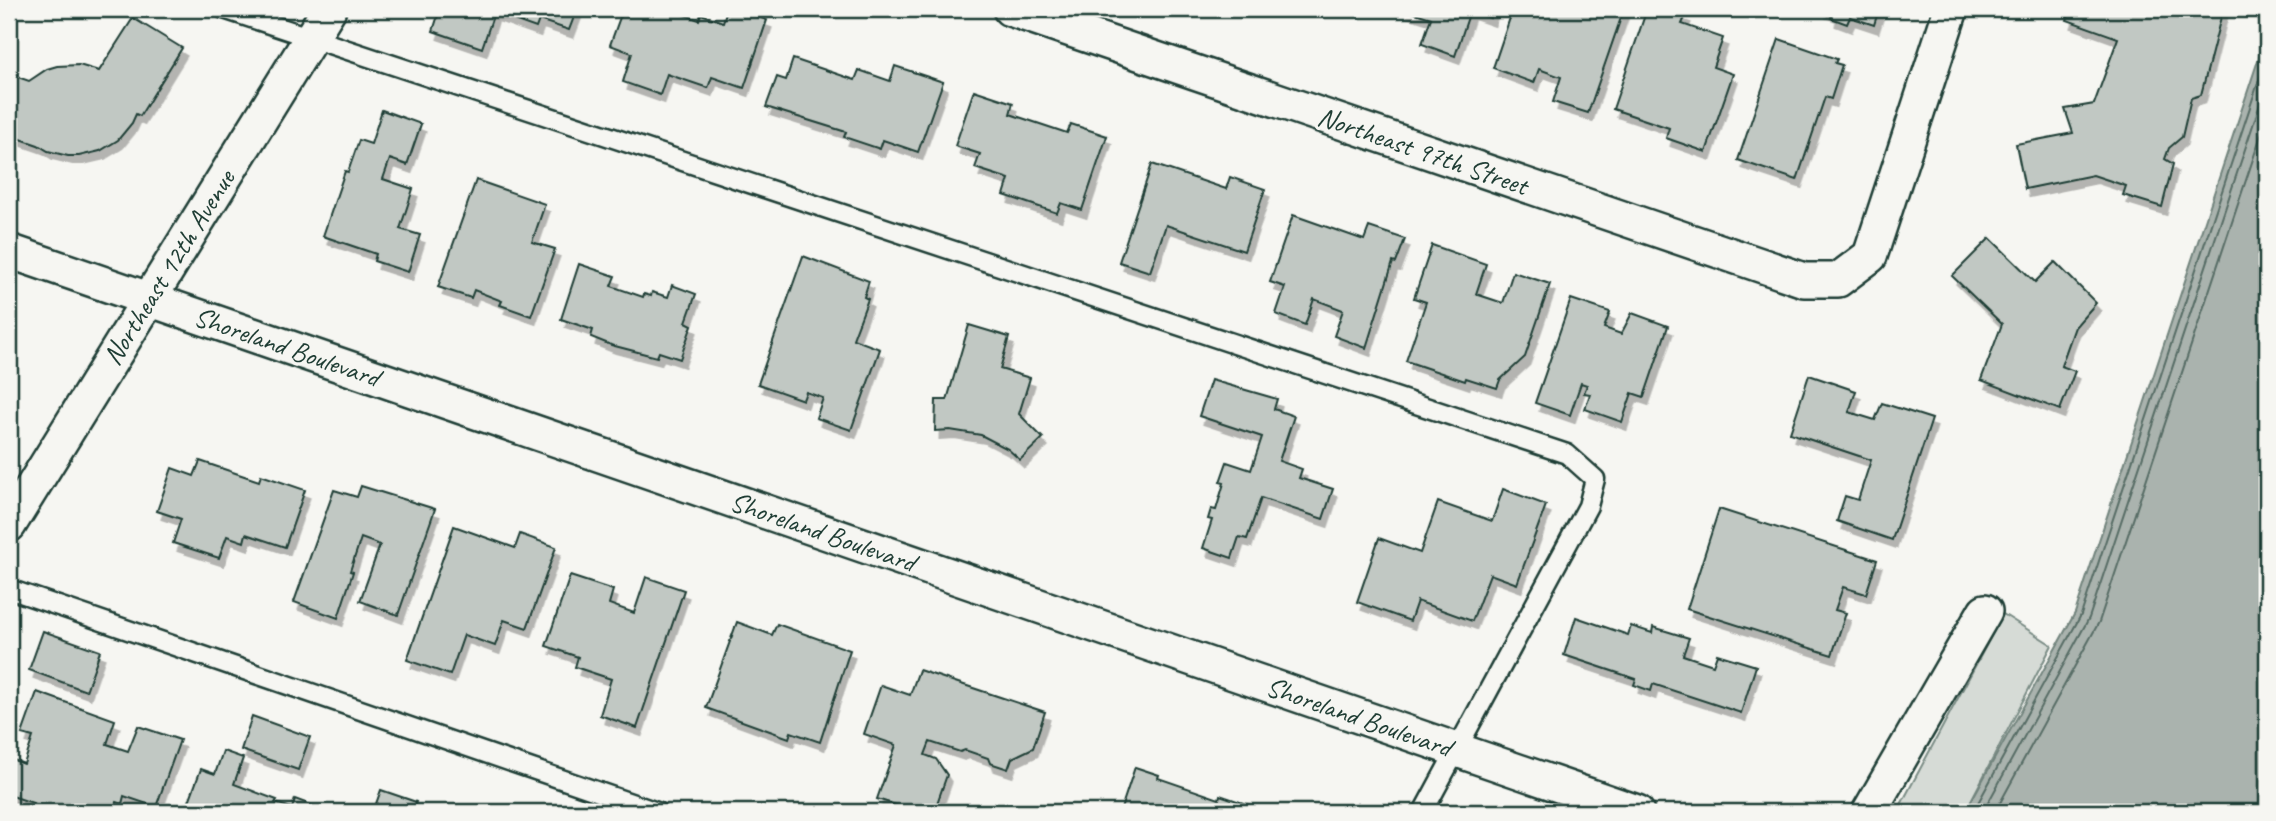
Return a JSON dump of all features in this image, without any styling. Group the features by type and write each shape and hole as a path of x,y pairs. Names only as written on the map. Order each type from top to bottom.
{"street":[{"name":"Northeast 12th Avenue","path":"9,525 329,9"},
{"name":"Northeast 97th Street","path":"1010,9 1804,280 1838,280 1870,256 1951,9"},
{"name":"Shoreland Boulevard","path":"9,251 1637,812"},
{"path":"1869,812 1985,611"}],"lane":[{"path":"224,9 1567,454 1595,479 1588,506 1423,812"},
{"path":"9,589 657,812"}],"shaded area":[{"path":"2003,614 2052,645 1965,812 1897,812"}],"water":[{"path":"2267,33 2267,812 1965,812 2075,613"}],"building":[{"path":"440,9 577,9 569,30 539,20 536,28 494,13 482,48 433,31"},
{"path":"623,9 652,9 661,12 662,9 667,9 699,20 701,14 723,22 727,9 735,9 767,20 744,88 712,77 708,88 667,74 660,95 623,82 632,53 610,45"},
{"path":"1402,9 1493,9 1490,18 1470,11 1455,56 1422,44 1431,18"},
{"path":"1513,9 1624,9 1588,113 1553,102 1561,77 1539,69 1534,83 1493,68"},
{"path":"1647,9 1668,9 1686,15 1682,24 1723,38 1713,67 1733,74 1706,152 1666,138 1669,128 1613,109"},
{"path":"1823,9 1879,9 1874,25 1850,17 1847,24 1831,18 1832,13"},
{"path":"2071,9 2223,9 2201,95 2191,98 2182,137 2169,148 2165,159 2173,164 2162,207 2123,195 2126,186 2093,175 2025,189 2016,144 2073,133 2065,109 2094,104 2118,38 2067,20"},
{"path":"133,18 182,48 140,116 136,114 118,140 100,151 68,156 9,135 9,74 29,81 57,66 79,65 99,71"},
{"path":"1779,39 1837,59 1835,63 1842,65 1831,99 1825,97 1797,180 1738,160"},
{"path":"793,59 855,80 859,70 890,81 895,66 943,82 918,152 883,140 880,149 844,137 846,132 766,107 777,77 786,80"},
{"path":"974,90 1013,103 1010,114 1067,133 1071,124 1107,136 1082,210 1061,203 1057,213 1004,195 1009,179 975,168 980,154 955,146"},
{"path":"382,110 421,124 407,165 390,159 383,179 413,189 400,229 420,235 408,272 374,261 376,254 323,236 345,171 348,172 359,140 371,144"},
{"path":"1152,164 1226,189 1230,177 1265,189 1244,251 1166,225 1150,272 1119,262"},
{"path":"476,180 545,204 532,242 555,249 531,316 500,305 502,301 474,290 471,298 438,287"},
{"path":"1293,215 1364,240 1369,227 1405,239 1396,263 1393,262 1366,348 1334,336 1343,310 1314,299 1305,325 1276,314 1285,287 1270,282"},
{"path":"1990,238 2035,282 2055,262 2096,303 2075,327 2061,366 2075,371 2060,410 1981,380 2002,324 1952,276"},
{"path":"1432,245 1486,264 1476,294 1503,303 1513,272 1550,284 1525,357 1500,380 1497,388 1466,378 1465,381 1406,361 1426,302 1414,298"},
{"path":"803,256 869,281 864,297 868,299 853,339 880,349 851,430 816,418 823,398 806,392 803,400 758,384"},
{"path":"579,264 615,276 611,286 643,297 644,294 651,296 652,292 668,297 672,285 696,294 686,322 692,325 680,359 659,352 657,357 611,345 591,337 593,330 561,319"},
{"path":"1571,299 1610,312 1604,328 1621,334 1632,313 1668,326 1644,397 1632,393 1622,422 1585,409 1590,394 1584,393 1587,385 1581,383 1570,415 1535,403"},
{"path":"969,325 1009,337 1000,369 1030,378 1019,414 1043,438 1020,460 1008,449 981,435 950,430 935,431 936,400 947,400"},
{"path":"1809,375 1856,391 1849,412 1875,420 1882,403 1932,419 1892,540 1837,521 1845,496 1858,500 1871,460 1790,433"},
{"path":"1211,380 1277,399 1274,409 1294,416 1279,461 1302,469 1299,478 1333,489 1323,519 1261,498 1247,539 1239,537 1232,558 1203,548 1212,520 1208,519 1211,509 1216,510 1224,483 1220,482 1227,462 1251,470 1262,437 1199,416"},
{"path":"200,461 259,481 261,475 305,490 285,547 246,534 244,542 227,536 219,558 173,543 181,519 157,511 172,468 194,476"},
{"path":"361,486 435,509 398,615 360,601 380,545 361,538 338,618 294,602 334,490 357,497"},
{"path":"1503,489 1546,505 1517,584 1490,574 1472,621 1417,601 1410,621 1357,602 1379,538 1420,553 1438,502 1492,521"},
{"path":"1719,509 1877,560 1866,594 1843,587 1835,610 1846,613 1832,655 1687,609"},
{"path":"454,526 515,548 520,534 556,547 527,628 504,620 495,646 464,635 450,675 407,660"},
{"path":"570,576 613,590 609,604 634,613 646,577 684,590 637,728 600,715 611,679 575,667 578,657 546,646"},
{"path":"1576,617 1628,635 1631,626 1652,633 1653,627 1689,638 1683,655 1713,665 1717,654 1756,666 1741,713 1653,684 1651,691 1634,685 1636,679 1564,655"},
{"path":"737,622 772,635 777,624 850,650 820,742 791,732 789,738 706,708"},
{"path":"43,631 100,651 86,691 29,670"},
{"path":"919,670 1045,712 1033,748 1012,758 1008,769 965,750 960,752 930,742 925,755 936,759 947,775 934,812 918,812 877,799 896,745 864,734 881,685 910,695"},
{"path":"37,692 115,720 107,744 128,751 138,726 180,740 156,807 124,796 122,804 116,802 113,812 45,812 31,807 33,803 9,795 11,759 24,764 33,737 22,734"},
{"path":"252,716 310,737 298,770 241,750"},
{"path":"223,751 243,758 234,784 292,808 295,799 319,808 317,812 201,812 187,807 201,769 215,774"},
{"path":"1135,767 1219,799 1220,795 1258,808 1256,812 1120,812"},
{"path":"381,790 416,802 413,812 373,812"}]}
